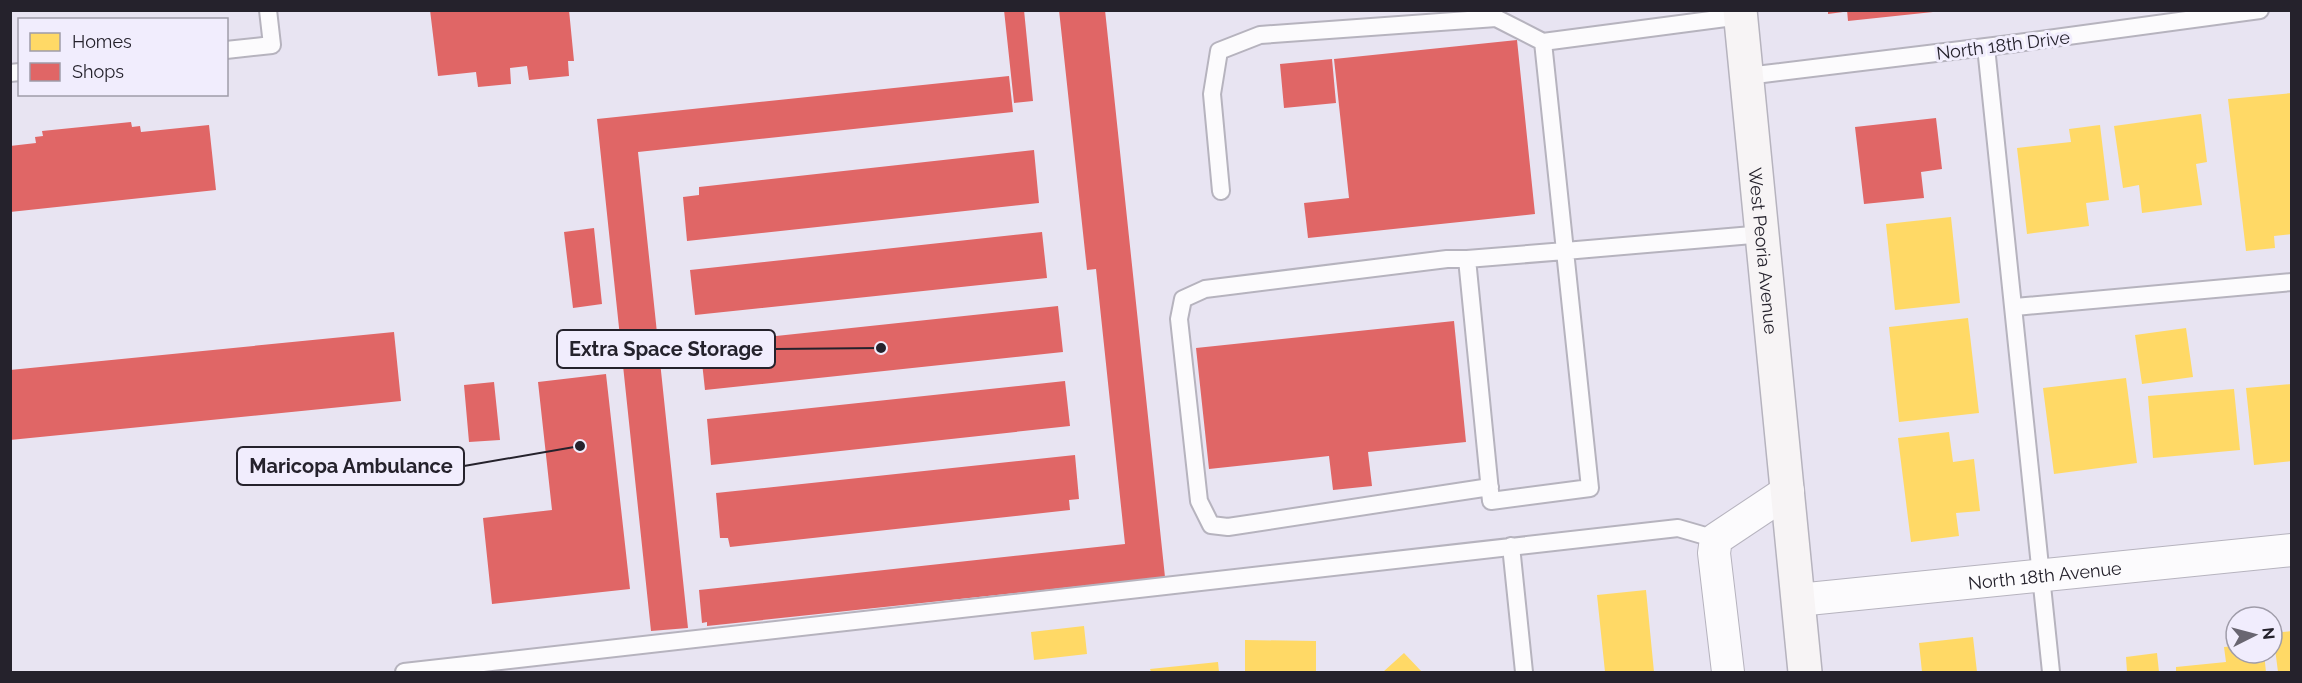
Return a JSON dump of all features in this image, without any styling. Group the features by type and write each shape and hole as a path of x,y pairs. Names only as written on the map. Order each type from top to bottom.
{"main road":[{"name":"West Peoria Avenue","path":"1740,13 1764,234 1805,672"}],"street":[{"path":"1728,672 1713,553 1716,539 1788,491"},
{"name":"North 18th Avenue","path":"1797,600 2292,550"}],"lane":[{"path":"228,50 272,45 268,10"},
{"name":"North 18th Drive","path":"1747,76 1986,48 2260,10"},
{"path":"1221,191 1212,94 1219,51 1260,34 1497,18 1543,42 1740,13"},
{"path":"1467,259 1491,501 1590,488 1543,42"},
{"path":"1986,48 2015,307 2051,672"},
{"path":"1490,487 1228,527 1211,525 1199,501 1179,320 1182,299 1205,289 1447,259 1764,234"},
{"path":"2015,307 2292,282"},
{"path":"404,672 1678,528 1716,539"},
{"path":"1511,546 1524,672"}],"building: Homes":[{"path":"2292,93 2292,234 2274,236 2275,248 2246,251 2228,99"},
{"path":"2201,114 2207,162 2196,164 2202,205 2142,213 2139,185 2123,188 2114,126"},
{"path":"2100,125 2109,200 2086,203 2089,226 2027,234 2017,148 2071,142 2069,129"},
{"path":"1951,217 1960,303 1895,310 1886,224"},
{"path":"1968,318 1979,413 1899,422 1889,327"},
{"path":"2186,328 2193,377 2142,384 2135,335"},
{"path":"2126,378 2137,463 2054,474 2043,388"},
{"path":"2292,384 2292,461 2254,465 2246,388"},
{"path":"2234,389 2240,450 2153,458 2148,396"},
{"path":"1949,432 1953,462 1974,459 1980,511 1956,513 1959,536 1911,542 1898,438"},
{"path":"1646,590 1654,672 1605,672 1597,595"},
{"path":"1084,626 1087,654 1034,660 1031,632"},
{"path":"2292,631 2292,672 2278,672 2277,665 2284,665 2284,632"},
{"path":"1973,637 1977,672 1922,672 1919,643"},
{"path":"1245,640 1316,641 1316,672 1245,672"},
{"path":"1404,653 1422,672 1383,672"},
{"path":"2157,653 2159,672 2127,672 2126,657"},
{"path":"1218,662 1219,672 1151,672 1150,669"},
{"path":"2224,662 2224,665 2265,665 2266,672 2176,672 2176,667"}],"building: Shops":[{"path":"430,10 569,10 574,61 568,61 569,76 529,80 527,66 510,68 511,84 478,87 476,72 438,76"},
{"path":"1004,10 1024,10 1033,101 1014,103"},
{"path":"1059,10 1105,10 1165,577 707,626 707,622 702,623 699,590 1125,544 1096,269 1087,270"},
{"path":"1828,10 1843,10 1843,12 1828,14"},
{"path":"1847,10 1933,10 1933,12 1848,21"},
{"path":"1517,40 1535,214 1308,238 1304,203 1349,198 1334,59"},
{"path":"1332,59 1336,103 1284,108 1280,64"},
{"path":"1009,76 1013,112 638,152 688,628 651,631 597,119"},
{"path":"1936,118 1942,169 1921,172 1924,198 1864,204 1855,127"},
{"path":"131,122 132,127 140,126 141,132 209,125 216,190 10,212 10,146 36,143 35,137 43,136 42,131"},
{"path":"1034,150 1039,203 687,241 683,197 699,195 699,187"},
{"path":"594,228 602,304 573,308 564,232"},
{"path":"1042,232 1047,278 695,315 690,270"},
{"path":"1058,306 1063,352 705,390 700,344"},
{"path":"1454,321 1466,442 1368,452 1372,486 1333,490 1329,456 1209,469 1196,348"},
{"path":"394,332 401,401 10,440 10,370"},
{"path":"606,374 630,589 492,604 483,518 552,510 538,382"},
{"path":"1065,381 1070,426 711,465 707,419"},
{"path":"494,382 500,440 469,442 464,385"},
{"path":"1075,455 1079,499 1069,500 1070,510 730,547 728,538 720,538 716,493"}],"place":[{"name":"Extra Space Storage","path":"881,348"},
{"name":"Maricopa Ambulance","path":"580,446"}]}
